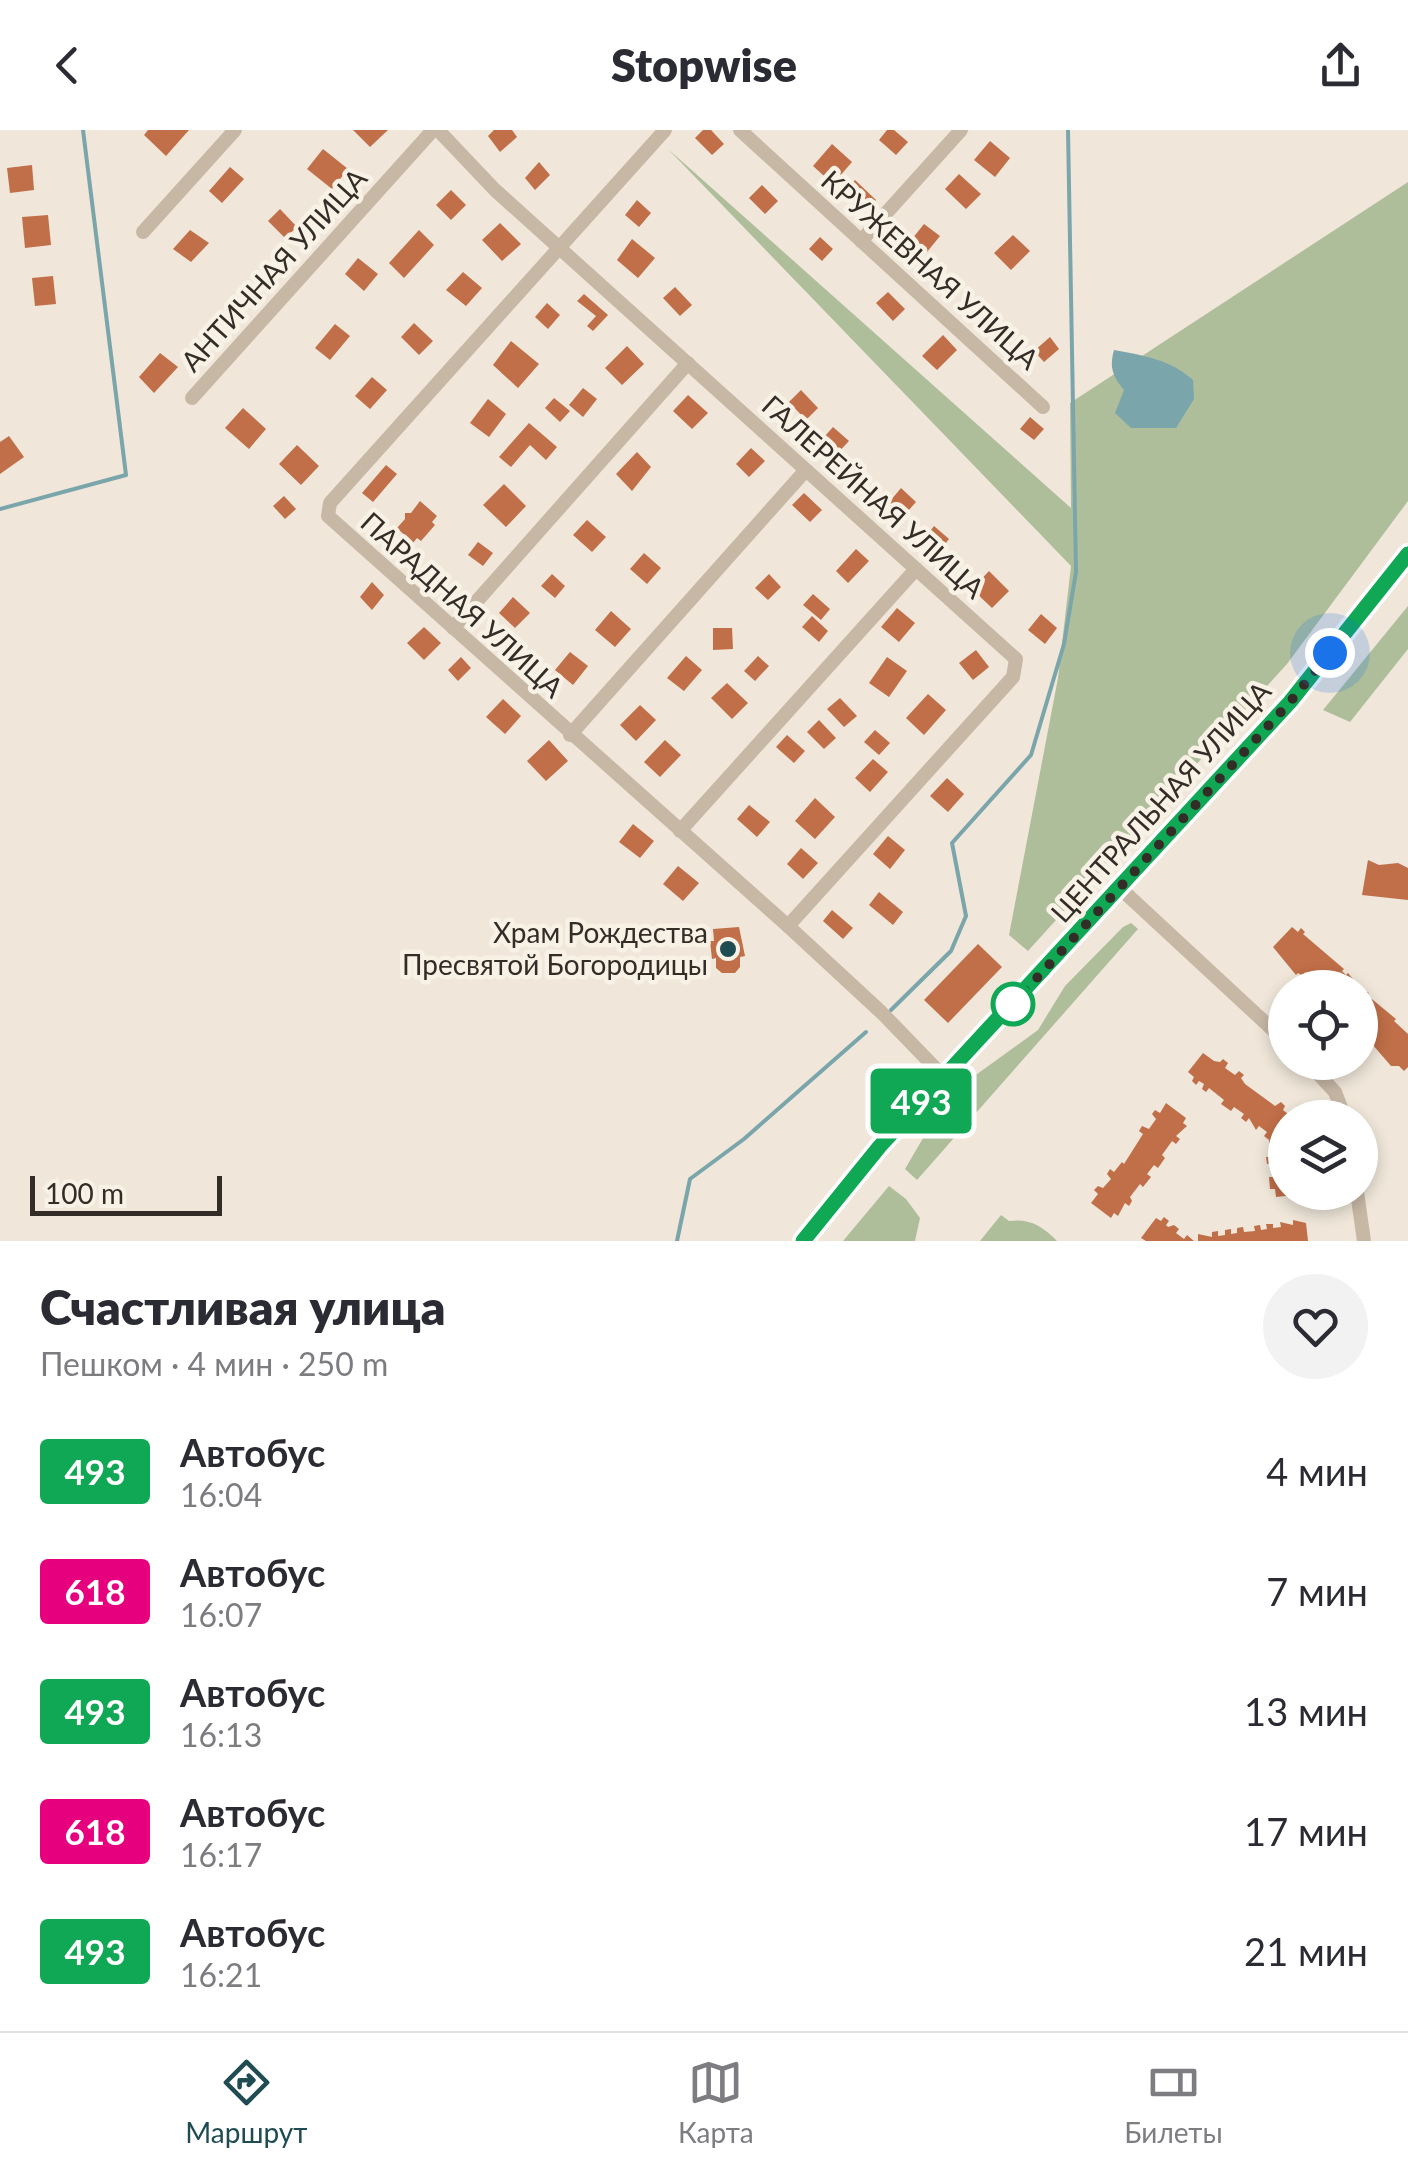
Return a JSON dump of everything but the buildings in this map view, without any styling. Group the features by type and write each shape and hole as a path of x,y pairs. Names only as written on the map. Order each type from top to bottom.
{"main road":[{"name":"ЦЕНТРАЛЬНАЯ УЛИЦА","path":"803,1241 880,1146 1290,702 1408,554"}],"street":[{"path":"143,232 235,130"},
{"name":"ГАЛЕРЕЙНАЯ УЛИЦА","path":"436,130 560,250 1014,656 1016,670 788,926"},
{"name":"АНТИЧНАЯ УЛИЦА","path":"192,398 436,130"},
{"name":"ПАРАДНАЯ УЛИЦА","path":"665,130 328,507 330,520 788,926 881,1012 944,1078"},
{"name":"КРУЖЕВНАЯ УЛИЦА","path":"740,130 1043,407"},
{"path":"861,240 961,130"},
{"path":"453,628 688,363"},
{"path":"570,735 805,471"},
{"path":"680,831 916,569"},
{"path":"1120,889 1268,1025"},
{"path":"1324,1080 1338,1100"},
{"path":"1360,1210 1364,1241"}],"green space":[{"path":"668,149 1071,508 1070,403 1408,182 1408,501 1287,664 1028,951 1009,935 1058,678 1071,566"},
{"path":"1408,606 1408,649 1350,722 1323,710"},
{"path":"1131,923 1138,929 917,1180 905,1169 940,1109 973,1077 1038,1030 1065,986"},
{"path":"889,1186 906,1199 920,1218 915,1241 843,1241"},
{"path":"1001,1215 1009,1221 1035,1224 1057,1241 980,1241"}],"water":[{"path":"1114,350 1166,363 1193,380 1194,399 1176,428 1131,428 1115,413 1124,390 1113,372"}],"waterway":[{"path":"0,509 126,475 83,130"},
{"path":"891,1010 951,951 966,916 952,843 1031,755 1064,644 1076,572 1068,130"},
{"path":"677,1241 690,1179 744,1139 866,1032"}],"bus line":[{"name":"493","path":"803,1241 880,1146 1290,702 1408,554"}],"place":[{"name":"Храм Рождества Пресвятой Богородицы","path":"728,949"}],"route":[{"path":"1013,1004 1290,702 1330,653"}]}
